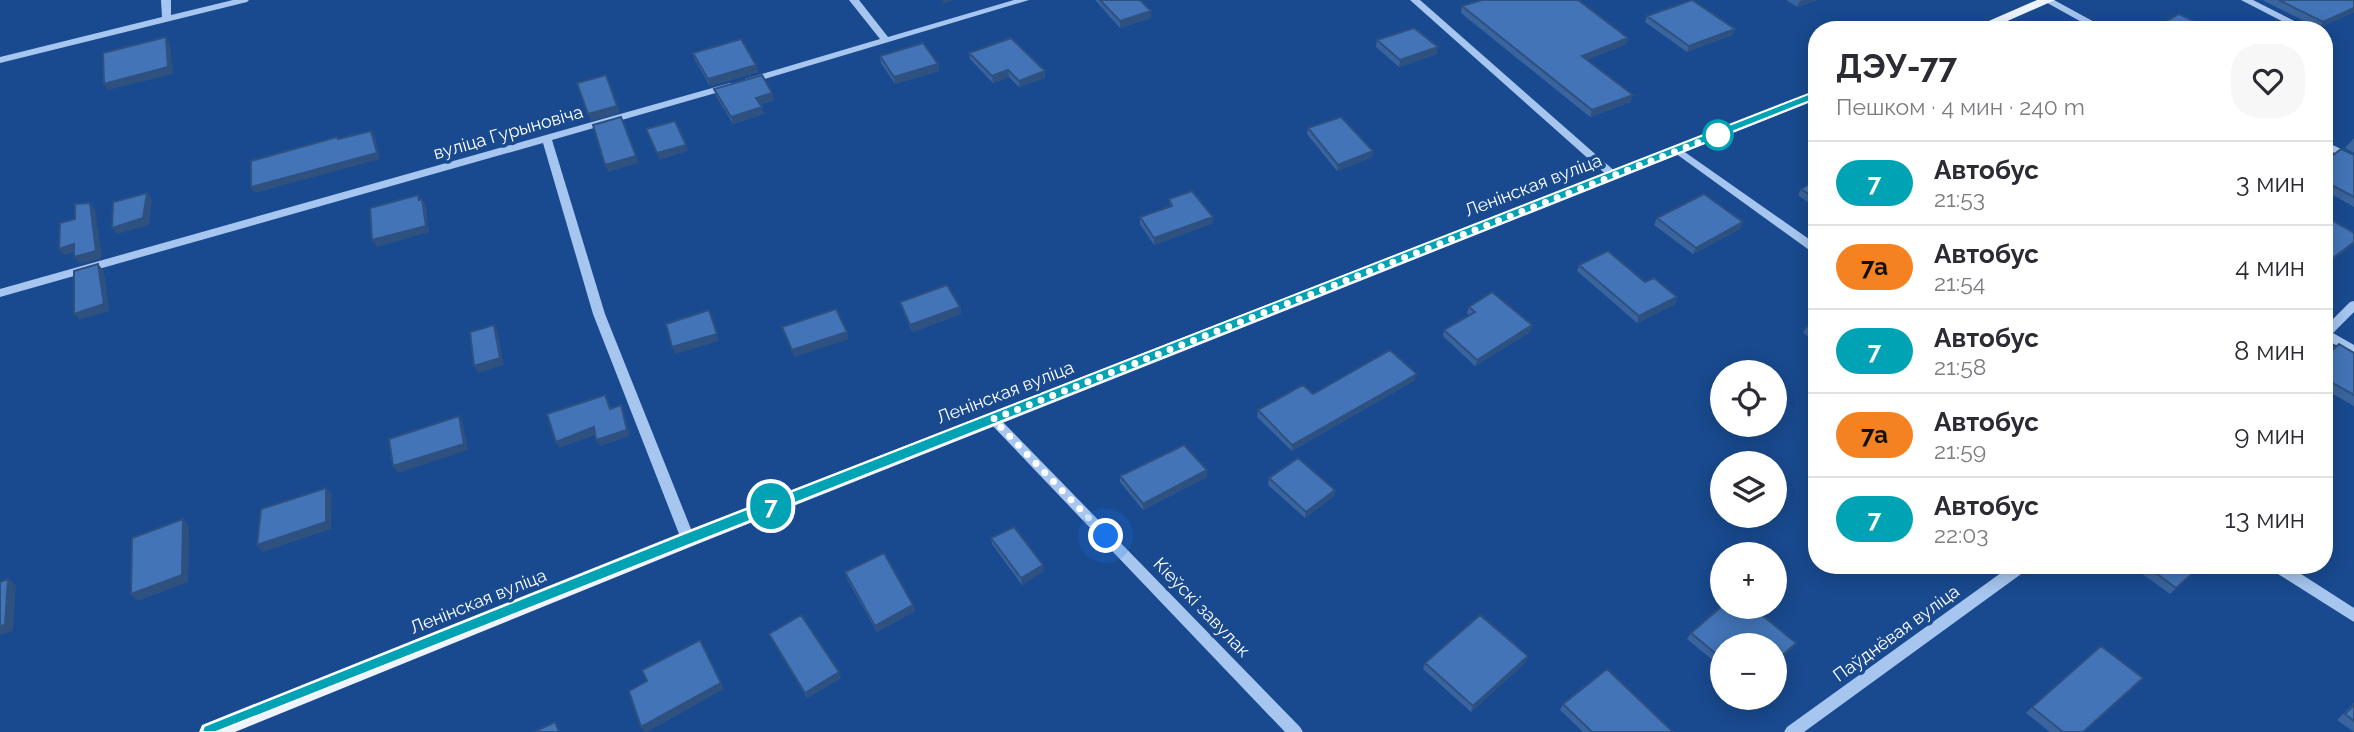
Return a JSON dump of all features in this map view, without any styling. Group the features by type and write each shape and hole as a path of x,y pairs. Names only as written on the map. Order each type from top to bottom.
{"main road":[{"path":"1997,21 2048,0"},
{"name":"Ленінская вуліца","path":"211,732 688,539 1808,98"}],"street":[{"path":"166,0 167,19"},
{"path":"0,60 244,0"},
{"path":"854,0 886,41"},
{"name":"вуліца Гурыновіча","path":"0,293 547,140 1024,0"},
{"path":"1415,0 1614,176"},
{"path":"2048,0 2087,21"},
{"path":"2246,0 2288,21"},
{"path":"547,140 599,314 688,539"},
{"path":"2333,148 2354,159"},
{"path":"1679,151 1808,243"},
{"path":"2333,326 2354,304"},
{"path":"2333,339 2354,350"},
{"name":"Кіеўскі завулак","path":"993,419 1295,732"},
{"name":"Паўднёвая вуліца","path":"1792,732 2011,574"},
{"path":"2289,574 2354,616"}],"building":[{"path":"1100,0 1140,0 1151,11 1120,21"},
{"path":"1482,0 1578,0 1628,38 1582,56 1633,95 1592,110 1462,6"},
{"path":"1692,0 1735,29 1689,46 1647,16"},
{"path":"2279,0 2354,0 2354,8 2321,21"},
{"path":"2179,14 2193,21 2167,21"},
{"path":"1414,28 1438,47 1400,60 1377,40"},
{"path":"166,37 168,67 104,84 103,53"},
{"path":"1011,38 1045,71 1019,81 1008,70 992,76 969,53"},
{"path":"741,39 756,65 708,79 693,53"},
{"path":"923,43 938,64 894,77 880,56"},
{"path":"606,75 617,106 588,114 577,83"},
{"path":"762,75 772,93 756,98 762,107 731,117 714,89"},
{"path":"621,117 636,156 605,165 593,125"},
{"path":"1341,117 1373,151 1338,165 1308,128"},
{"path":"675,121 686,145 657,153 646,129"},
{"path":"371,131 377,153 251,187 251,161 337,137 338,139"},
{"path":"2341,149 2354,155 2354,197 2333,186 2333,155"},
{"path":"1808,185 1808,194 1801,189"},
{"path":"1192,191 1213,217 1154,238 1140,217 1172,206 1169,199"},
{"path":"147,193 143,218 112,228 113,202"},
{"path":"1704,194 1743,222 1696,248 1657,218"},
{"path":"418,195 419,200 422,199 426,226 372,240 370,208"},
{"path":"90,203 96,251 74,257 74,244 59,249 60,223 75,219 75,204"},
{"path":"2333,221 2354,233 2354,242 2333,258"},
{"path":"1608,251 1645,282 1654,278 1677,297 1639,316 1579,265"},
{"path":"98,264 104,304 74,314 74,271"},
{"path":"947,285 960,307 910,325 900,302"},
{"path":"1492,292 1532,325 1477,360 1444,330 1475,312 1469,307"},
{"path":"836,309 847,332 792,350 782,327"},
{"path":"709,310 717,334 672,347 666,324"},
{"path":"494,325 500,358 474,366 470,332"},
{"path":"2339,344 2354,353 2354,395 2333,383 2333,350"},
{"path":"1390,350 1417,374 1292,445 1258,410 1303,385 1313,394"},
{"path":"605,395 610,409 621,405 627,430 596,440 594,427 556,442 547,414"},
{"path":"459,416 464,444 393,466 389,439"},
{"path":"1184,445 1207,470 1143,504 1120,476"},
{"path":"1298,458 1335,490 1306,512 1269,478"},
{"path":"326,488 326,522 257,545 261,509"},
{"path":"183,519 182,575 131,594 132,538"},
{"path":"1014,527 1043,565 1021,578 991,538"},
{"path":"884,553 913,605 875,626 845,572"},
{"path":"2157,574 2192,574 2176,588"},
{"path":"8,579 5,625 0,626 0,582"},
{"path":"801,615 839,672 805,693 769,634"},
{"path":"1480,615 1528,656 1473,706 1425,663"},
{"path":"1710,616 1710,619 1767,619 1784,633 1710,633 1710,649 1691,633"},
{"path":"1787,636 1796,643 1787,651"},
{"path":"700,640 721,683 641,727 629,691 647,681 642,670"},
{"path":"2101,646 2143,678 2083,732 2063,732 2032,707"},
{"path":"1607,669 1673,732 1592,732 1563,704"},
{"path":"2354,705 2354,721 2345,714"},
{"path":"555,722 559,732 534,732"}],"bus line":[{"name":"7","path":"210,732 688,539 1808,98"}],"route":[{"path":"1106,536 993,419 1725,132 1718,135"}]}
